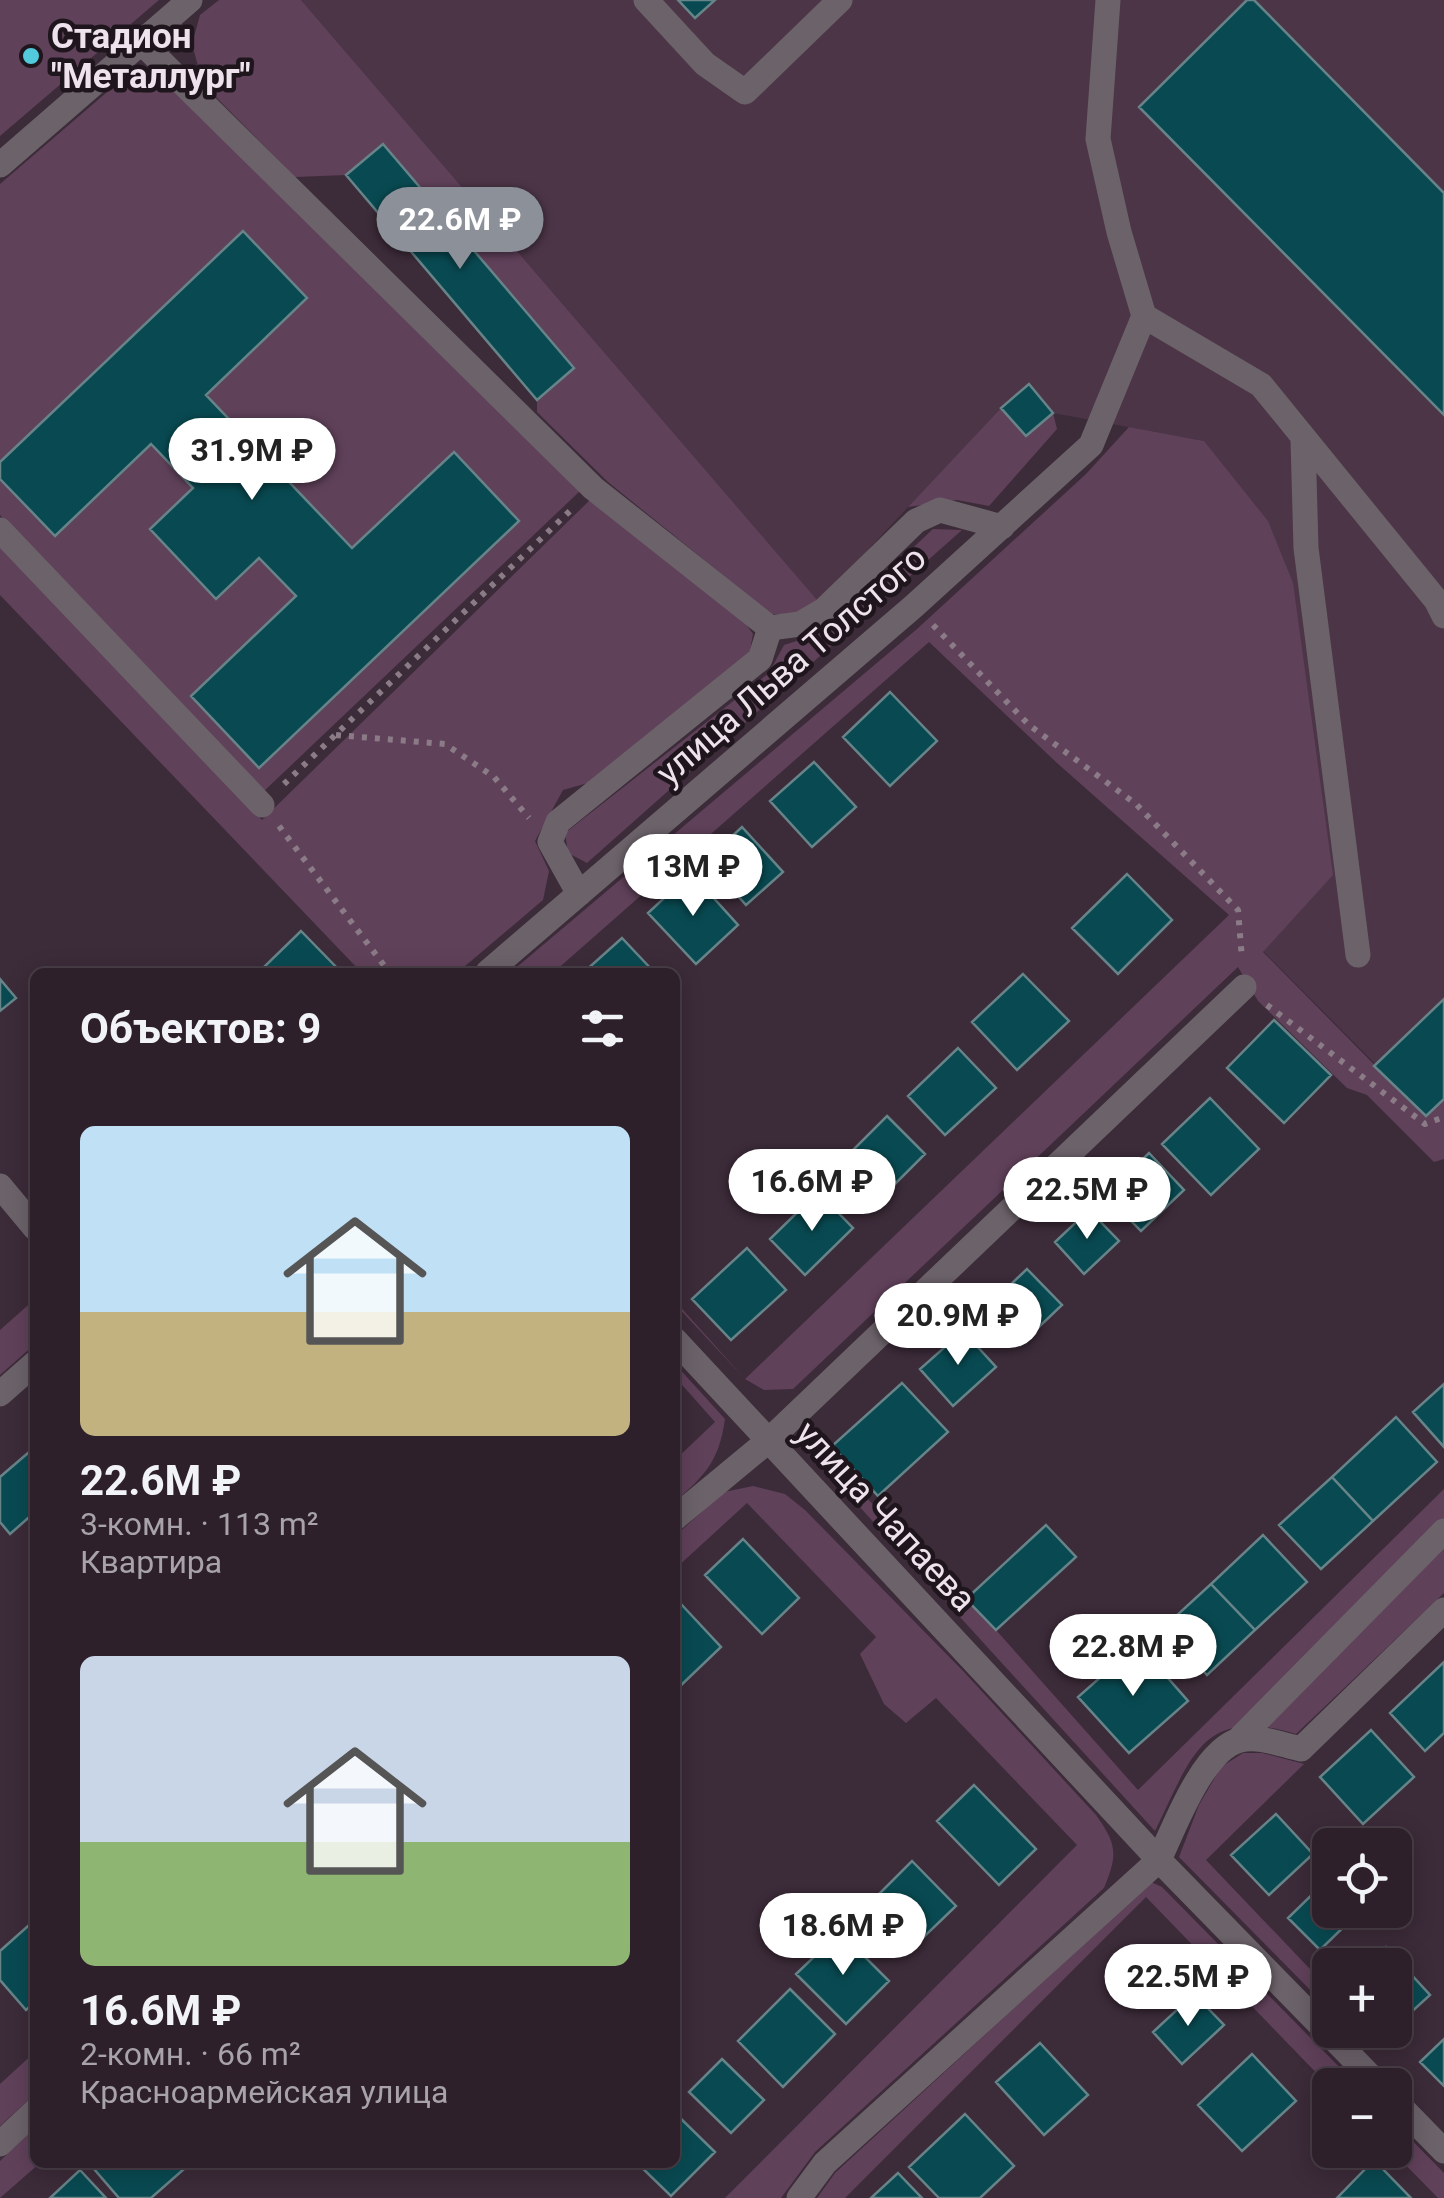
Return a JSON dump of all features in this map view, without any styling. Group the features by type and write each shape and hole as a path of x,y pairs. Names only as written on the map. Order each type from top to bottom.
{"street":[{"path":"0,165 190,0"},
{"path":"646,0 705,64 745,92 840,0"},
{"path":"1108,0 1098,140 1144,316 1261,386 1436,600 1444,616"},
{"path":"141,42 594,488 770,628 800,624 824,610 916,521 940,510 1002,528"},
{"name":"улица Льва Толстого","path":"493,968 914,606 1091,445 1144,316"},
{"path":"1303,440 1306,548 1358,955"},
{"path":"0,530 262,805"},
{"path":"579,894 550,842 558,822 760,660 770,628"},
{"path":"680,1514 768,1442 1244,987"},
{"path":"0,1186 30,1222"},
{"name":"улица Чапаева","path":"680,1345 1159,1860 1362,2068"},
{"path":"0,1394 30,1367"},
{"path":"799,2198 825,2164 1159,1860 1190,1793 1217,1755 1238,1740 1444,1531"},
{"path":"1238,1740 1262,1740 1300,1750 1444,1610"},
{"path":"0,2144 30,2116"},
{"path":"1412,2118 1444,2151"}],"path":[{"path":"386,968 262,805 594,488"},
{"path":"914,606 1030,725 1136,804 1238,910 1244,987 1425,1124 1444,1116"},
{"path":"335,735 446,744 494,777 550,842"}],"shaded area":[{"name":"Стадион \"Металлург\"","path":"0,0 159,0 0,136"},
{"path":"219,0 301,0 819,602 796,614 771,614 608,482 537,412 537,400 574,368 382,145 346,175 295,177 203,84 192,44 200,15"},
{"path":"301,0 1444,0 1444,1133 1263,951 1204,441 1053,413 1029,385 1001,408 819,602"},
{"path":"159,71 580,491 262,793 0,515 0,184 127,75"},
{"path":"1001,408 1026,436 1053,413 1057,429 989,506 957,500 908,507"},
{"path":"1129,427 1204,441 1268,521 1293,583 1333,875 1263,952 1425,1116 1444,1099 1444,1159 1434,1162 1367,1095 1347,1088 1258,1001 1238,967 793,1389 764,1390 745,1379 1229,915 1057,763 929,642 559,968 516,968 917,629 1086,474"},
{"path":"591,499 741,617 753,634 749,656 602,779 563,790 535,841 549,871 543,900 463,968 357,968 0,595 0,546 262,820"},
{"path":"933,529 962,530 587,863 568,853 565,833 769,673 784,645 804,638 844,612"},
{"path":"30,1303 30,1348 0,1375 0,1330"},
{"path":"680,1307 745,1379 680,1309"},
{"path":"680,1370 725,1419 719,1446 709,1466 680,1497 680,1455 715,1422 680,1383"},
{"path":"810,1440 996,1630 1138,1790 1444,1489 1444,1593 1296,1734 1264,1727 1239,1727 1219,1733 1203,1745 1190,1761 1155,1831 816,1459"},
{"path":"753,1486 785,1494 805,1510 964,1672 1096,1815 1113,1850 1104,1888 815,2152 781,2198 725,2198 1077,1845 936,1698 906,1723 884,1704 860,1654 876,1637 747,1503 680,1564 680,1532 724,1492"},
{"path":"1243,1753 1262,1753 1304,1764 1206,1860 1312,1971 1312,1992 1179,1857 1199,1805 1221,1767"},
{"path":"1151,1882 1162,1887 1312,2039 1312,2048 1321,2048 1340,2068 1312,2068 1146,1897 845,2198 817,2198 835,2173"},
{"path":"30,2057 30,2099 0,2126 0,2084"},
{"path":"30,2133 30,2168 34,2168 0,2198 0,2161"},
{"path":"1412,2140 1444,2173 1444,2198 1438,2198 1409,2168 1412,2168"}],"building":[{"path":"678,0 715,0 695,18"},
{"path":"1247,0 1254,0 1444,193 1444,415 1139,107"},
{"path":"383,144 574,368 537,400 346,175"},
{"path":"243,231 307,298 206,395 352,548 454,452 519,521 259,768 191,696 296,596 259,558 216,599 150,529 193,488 151,444 55,536 0,479 0,462"},
{"path":"1029,384 1053,413 1026,436 1001,408"},
{"path":"890,692 937,741 890,786 843,737"},
{"path":"814,762 856,807 812,847 770,801"},
{"path":"742,827 783,872 746,905 706,860"},
{"path":"691,873 738,925 696,964 648,913"},
{"path":"1127,874 1172,920 1118,974 1072,928"},
{"path":"301,931 337,968 265,968"},
{"path":"622,938 650,968 588,968"},
{"path":"1023,974 1069,1021 1017,1070 972,1022"},
{"path":"0,979 16,998 0,1011"},
{"path":"1444,999 1444,1099 1426,1116 1374,1066"},
{"path":"1274,1020 1331,1075 1284,1123 1227,1068"},
{"path":"958,1048 996,1088 945,1135 908,1096"},
{"path":"1210,1098 1259,1149 1211,1195 1162,1144"},
{"path":"887,1116 925,1154 875,1204 837,1166"},
{"path":"1149,1153 1184,1190 1141,1231 1106,1195"},
{"path":"818,1192 853,1228 805,1275 770,1239"},
{"path":"1089,1210 1119,1241 1084,1274 1055,1242"},
{"path":"747,1248 786,1290 731,1340 692,1299"},
{"path":"1027,1269 1062,1305 1020,1345 985,1309"},
{"path":"963,1331 996,1367 953,1406 920,1369"},
{"path":"902,1383 948,1432 878,1496 832,1446"},
{"path":"1444,1384 1444,1447 1413,1412"},
{"path":"1396,1417 1437,1462 1373,1521 1332,1477"},
{"path":"30,1451 30,1516 10,1534 0,1522 0,1477"},
{"path":"1332,1477 1373,1521 1321,1569 1279,1525"},
{"path":"1046,1525 1076,1557 996,1630 966,1599"},
{"path":"1263,1535 1307,1582 1255,1630 1211,1584"},
{"path":"743,1539 799,1598 762,1634 705,1575"},
{"path":"1211,1584 1255,1630 1207,1675 1163,1628"},
{"path":"680,1605 721,1647 680,1686"},
{"path":"1138,1644 1188,1701 1129,1753 1078,1697"},
{"path":"1444,1662 1444,1733 1425,1751 1390,1713"},
{"path":"1371,1730 1414,1777 1363,1824 1320,1777"},
{"path":"974,1785 1036,1849 999,1885 937,1821"},
{"path":"1276,1814 1312,1853 1269,1895 1231,1855"},
{"path":"912,1861 956,1906 905,1955 862,1911"},
{"path":"1312,1895 1312,1928 1343,1928 1318,1948 1288,1918"},
{"path":"28,1926 30,1928 30,2006 26,2010 0,1980 0,1951"},
{"path":"840,1932 889,1981 846,2024 796,1974"},
{"path":"1412,1975 1430,1995 1412,2011"},
{"path":"790,1989 835,2034 783,2087 738,2041"},
{"path":"1194,1994 1224,2025 1182,2064 1153,2032"},
{"path":"1444,2039 1444,2086 1420,2062"},
{"path":"1040,2043 1088,2095 1044,2135 996,2082"},
{"path":"1252,2054 1296,2101 1242,2151 1198,2105"},
{"path":"722,2059 764,2100 731,2133 689,2092"},
{"path":"965,2114 1014,2166 980,2198 939,2198 909,2167"},
{"path":"680,2118 715,2152 671,2196 642,2168 680,2168"},
{"path":"93,2168 185,2168 151,2198 119,2198"},
{"path":"1366,2168 1382,2168 1411,2198 1337,2198"},
{"path":"80,2170 106,2198 50,2198"},
{"path":"898,2173 922,2198 871,2198"}],"place":[{"name":"Стадион \"Металлург\"","path":"31,56"}]}
